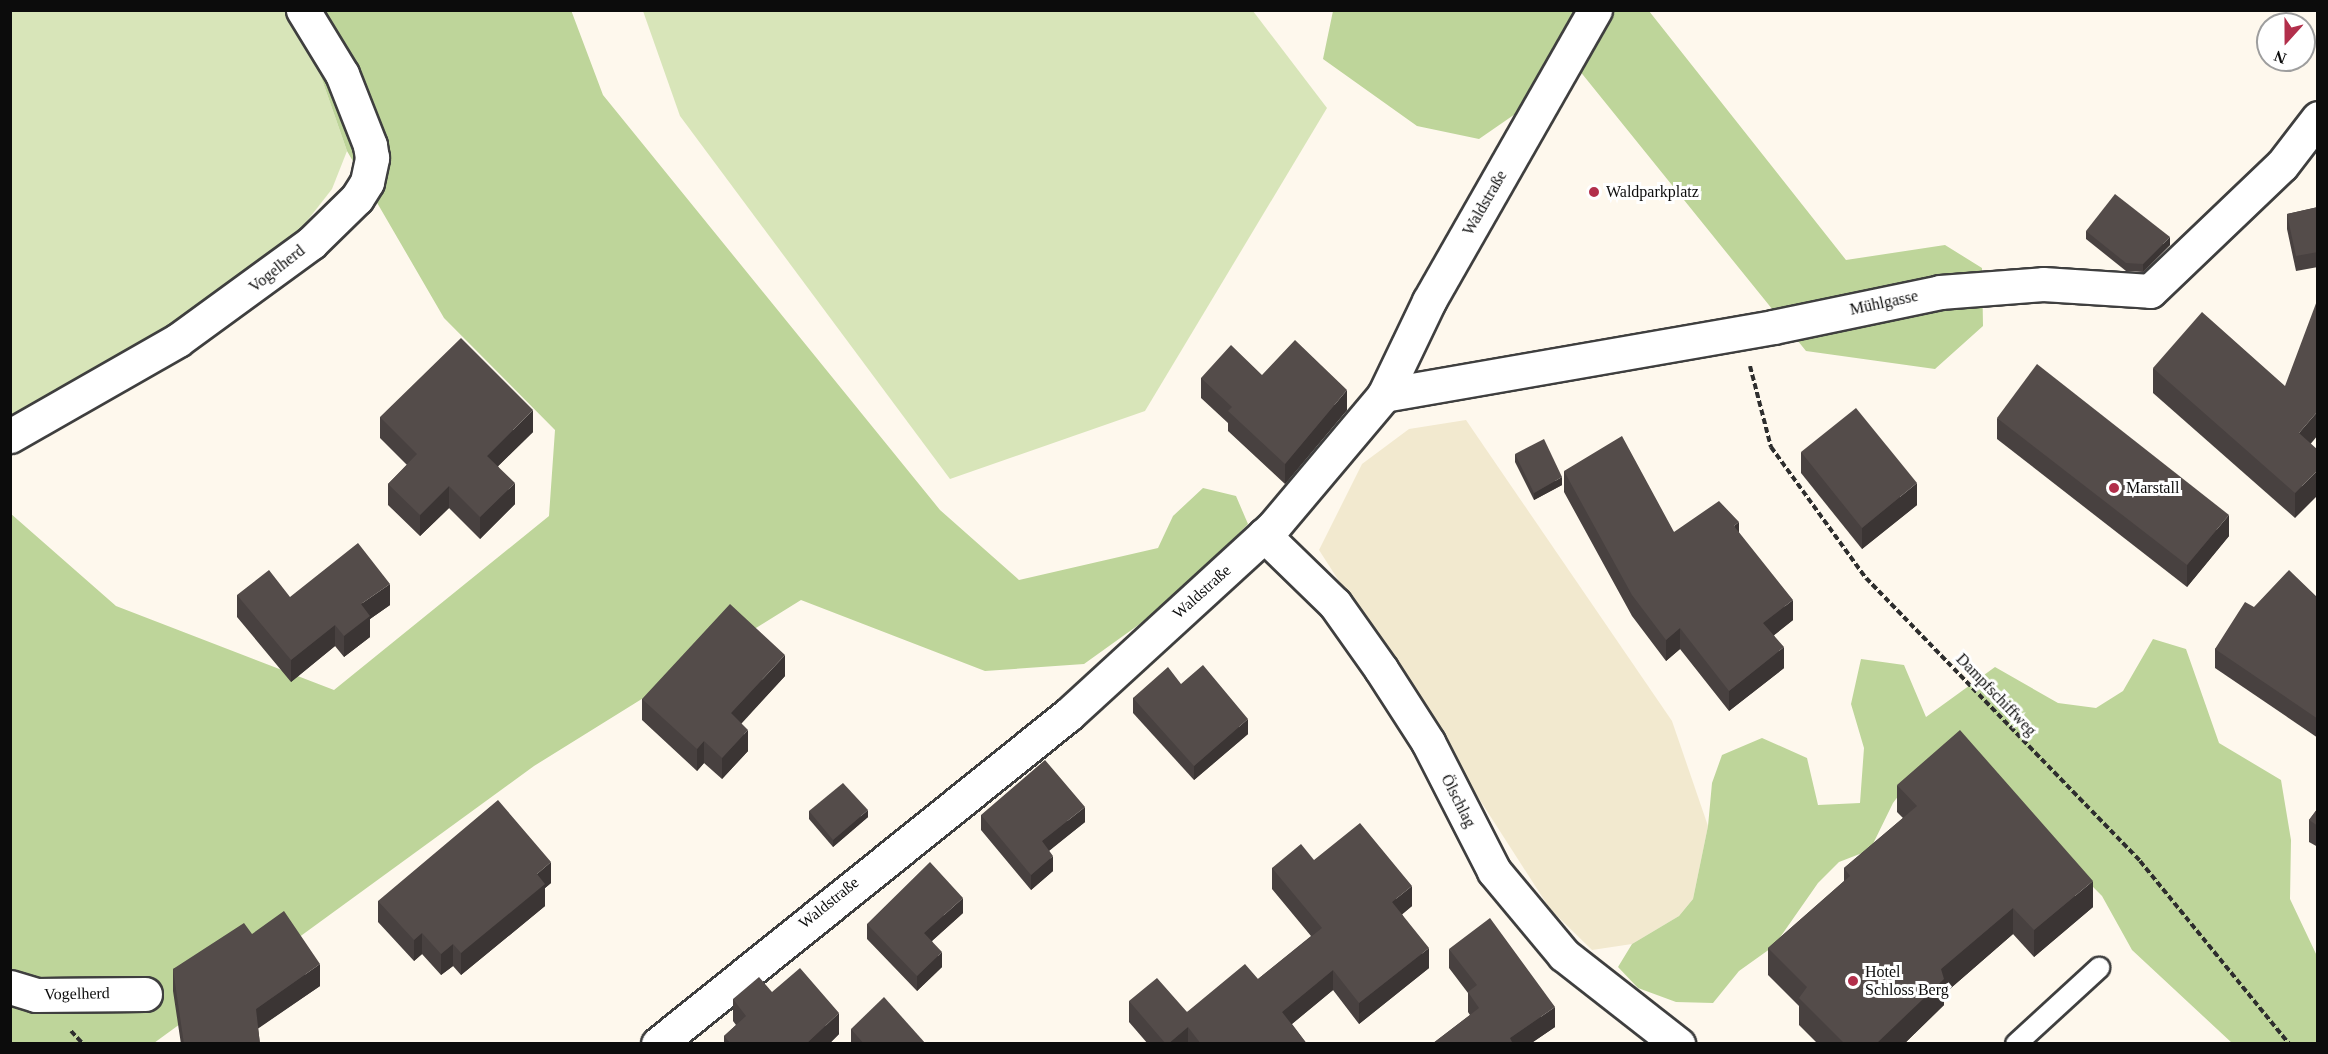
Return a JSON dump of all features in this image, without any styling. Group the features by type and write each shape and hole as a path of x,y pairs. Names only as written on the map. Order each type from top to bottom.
{"street":[{"name":"Vogelherd","path":"10,436 177,340 311,243 357,198 367,182 372,158 370,145 342,74 303,10"},
{"name":"Waldstraße","path":"658,1044 1069,714 1264,535 1384,395 1429,301 1594,10"},
{"name":"Mühlgasse","path":"1384,395 1740,331 1940,292 2043,284 2150,291 2282,165 2318,118"},
{"name":"Ölschlag","path":"1264,535 1335,604 1381,669 1428,742 1494,871 1564,955 1678,1044"},
{"name":"Vogelherd","path":"10,987 36,995 145,994"}],"lane":[{"path":"2016,1044 2099,968"}],"path":[{"name":"Dampfschiffweg","path":"1740,331 1771,447 1866,578 2140,861 2289,1044"}],"shaded area":[{"path":"1466,420 1672,721 1708,826 1693,899 1679,916 1632,944 1592,950 1550,909 1319,550 1362,464 1409,429"}],"green space":[{"path":"571,10 603,95 940,510 1019,580 1158,548 1173,516 1203,488 1236,496 1248,524 1176,598 1084,664 985,671 801,600 534,766 154,1043 11,1044 10,513 116,606 334,690 549,516 555,430 444,318 347,151 319,71 284,11"},
{"path":"11,11 284,11 319,71 347,151 332,189 300,230 184,320 11,416"},
{"path":"643,11 1253,11 1327,108 1145,411 950,479 680,116"},
{"path":"1333,11 1649,11 1846,260 1945,245 1982,268 1983,326 1935,369 1806,351 1579,70 1479,139 1417,126 1323,59"},
{"path":"2153,639 2186,649 2219,743 2281,780 2291,840 2290,899 2317,956 2317,1043 2232,1043 2132,950 2102,896 2019,812 1912,778 1893,803 1870,850 1839,862 1818,883 1774,946 1739,971 1713,1003 1676,1002 1638,988 1618,967 1632,944 1679,916 1693,899 1708,826 1712,783 1722,755 1762,738 1807,758 1818,805 1860,803 1864,748 1851,704 1861,659 1904,665 1926,717 1995,667 2058,703 2096,708 2123,691"}],"building":[{"path":"2115,194 2170,237 2143,264 2126,263 2086,231"},
{"path":"2318,207 2318,252 2296,256 2287,214"},
{"path":"2318,298 2318,411 2299,433 2318,450 2318,470 2295,493 2153,368 2202,312 2285,386"},
{"path":"461,338 533,410 487,456 515,483 480,517 449,486 420,515 388,484 417,454 380,417"},
{"path":"1295,340 1347,390 1285,464 1228,411 1232,407 1201,378 1231,345 1262,375"},
{"name":"Marstall","path":"2037,364 2229,515 2187,565 1997,418"},
{"path":"1856,408 1917,483 1862,528 1801,452"},
{"path":"1622,436 1674,532 1719,501 1739,522 1734,526 1793,600 1763,623 1784,647 1729,691 1680,628 1666,640 1632,595 1564,471"},
{"path":"1544,439 1562,477 1534,493 1515,454"},
{"path":"358,543 390,584 361,604 370,616 344,636 335,625 291,660 237,595 269,570 290,597"},
{"path":"2289,570 2318,598 2318,719 2215,649 2245,602 2254,607"},
{"path":"730,604 785,655 731,713 748,730 722,758 704,741 697,749 642,699"},
{"path":"1203,665 1248,719 1194,766 1133,698 1168,667 1181,684"},
{"path":"1960,730 2093,881 2034,930 2013,908 1941,969 1944,979 1876,1044 1845,1044 1799,998 1807,987 1768,948 1850,876 1844,868 1917,806 1897,785"},
{"path":"1045,760 1085,807 1042,841 1053,856 1031,875 981,815"},
{"path":"843,783 868,810 833,840 809,811"},
{"path":"498,800 551,862 537,874 545,884 461,953 453,944 441,954 422,933 414,940 378,901"},
{"path":"2318,808 2318,826 2309,820"},
{"path":"1360,823 1412,886 1392,902 1429,948 1359,1003 1333,970 1282,1012 1307,1044 1201,1044 1188,1027 1166,1044 1129,1001 1157,978 1187,1012 1245,964 1258,979 1322,928 1272,868 1301,844 1314,860"},
{"path":"930,862 963,898 924,933 942,952 917,976 867,924"},
{"path":"284,911 320,964 256,1009 260,1044 184,1044 173,969 244,923 252,934"},
{"path":"1490,918 1555,1007 1510,1038 1513,1044 1432,1044 1479,1008 1468,992 1477,985 1449,949"},
{"path":"800,968 839,1013 806,1044 731,1044 724,1036 746,1016 733,999 759,977 772,992"},
{"path":"884,997 926,1044 864,1044 851,1029"}],"place":[{"name":"Waldparkplatz","path":"1594,192"},
{"name":"Marstall","path":"2114,488"},
{"name":"Hotel Schloss Berg","path":"1853,981"}]}
